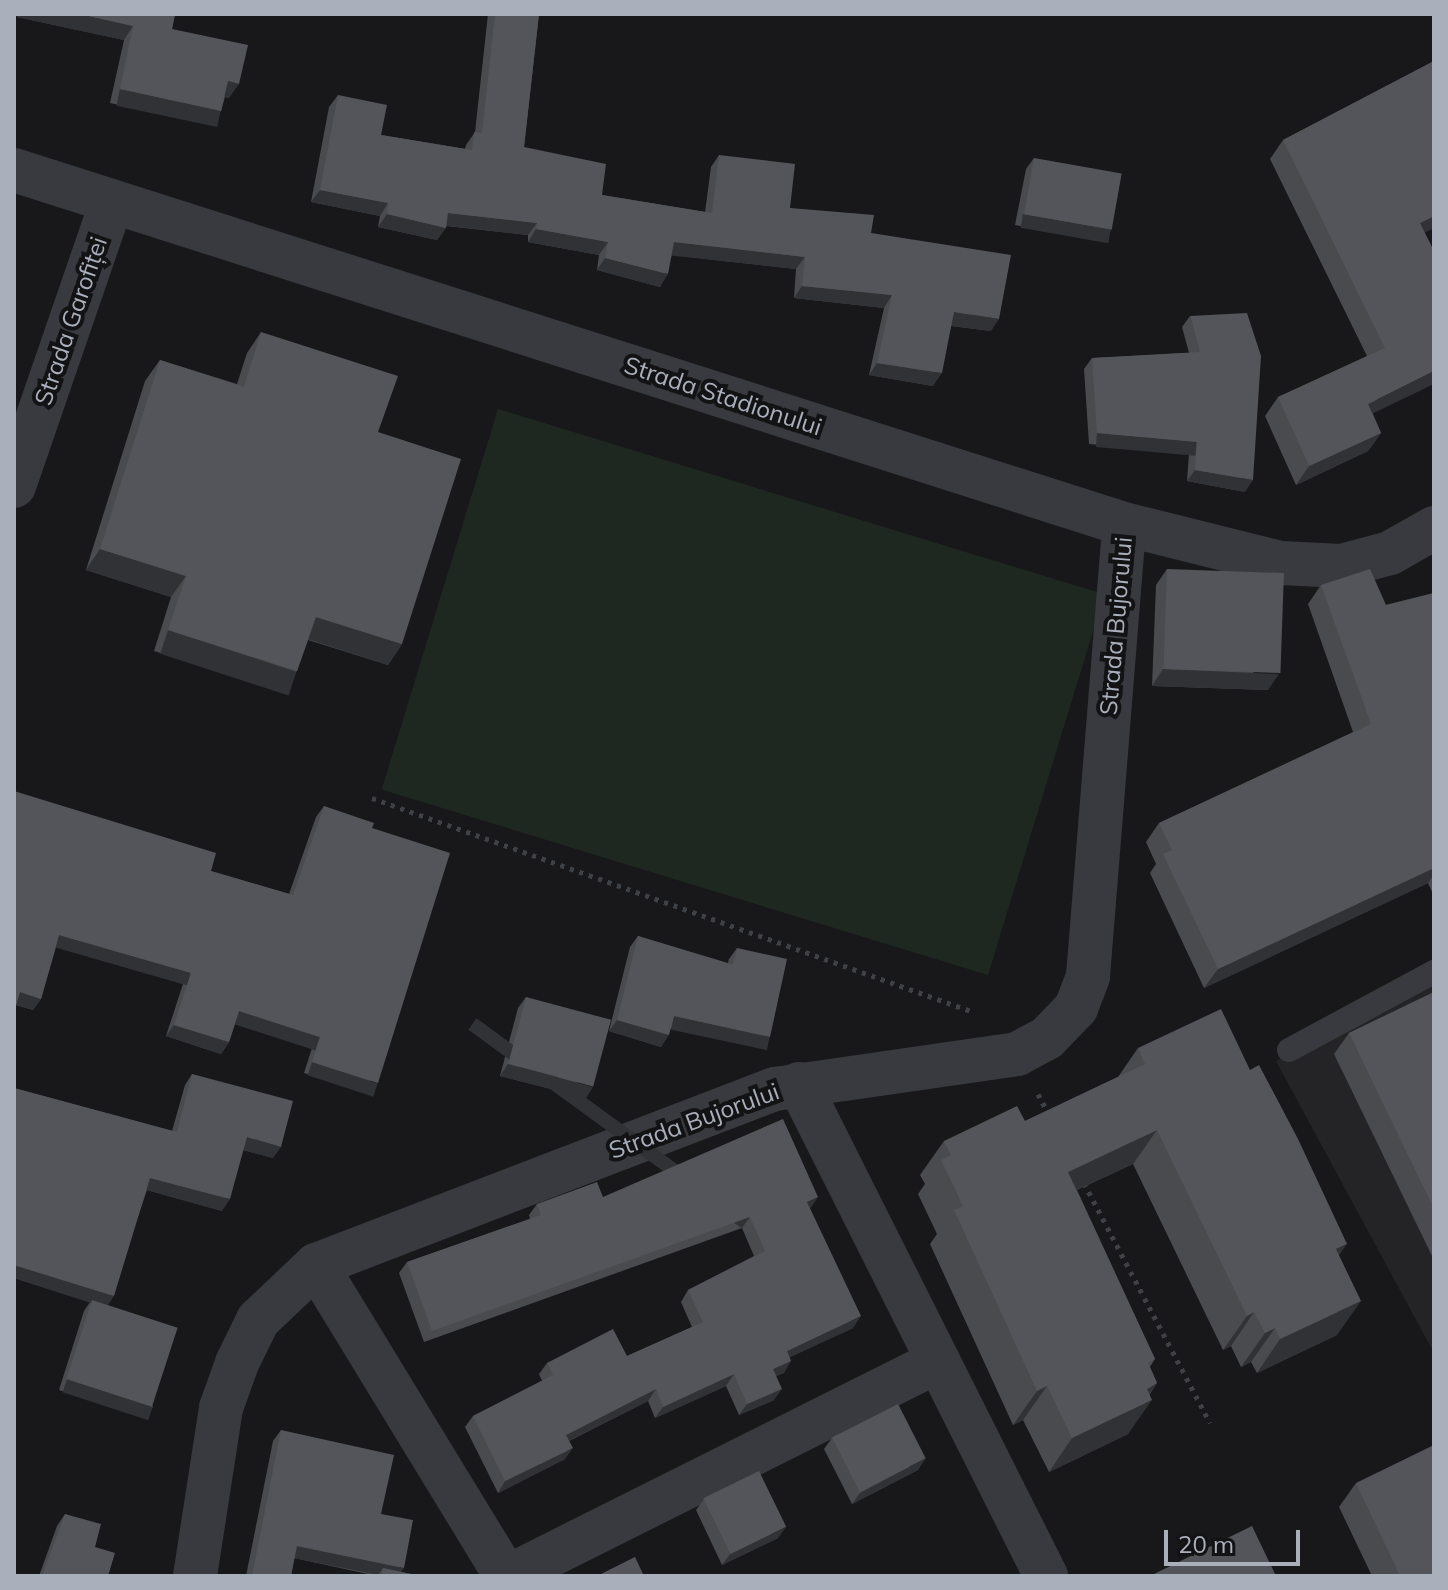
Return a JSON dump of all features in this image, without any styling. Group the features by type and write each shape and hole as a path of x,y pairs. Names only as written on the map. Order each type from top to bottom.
{"street":[{"name":"Strada Stadionului","path":"14,170 1124,524 1281,563 1341,566 1390,553 1434,528"},
{"name":"Strada Garofiței","path":"14,486 112,201"},
{"name":"Strada Bujorului","path":"195,1576 221,1408 237,1363 258,1320 316,1265 799,1084 1032,1046 1076,1008 1088,976 1124,524"},
{"path":"799,1084 1046,1576"},
{"path":"316,1265 507,1576 938,1361"}],"lane":[{"path":"1289,1050 1434,972"}],"path":[{"path":"372,798 1032,1046 1052,1122"},
{"path":"1081,1177 1210,1423"}],"shaded area":[{"path":"498,409 1104,594 988,975 382,790"},
{"path":"1434,975 1434,1353 1276,1061"}],"building":[{"path":"80,14 175,14 172,29 248,45 239,84 228,81 221,111 120,89 133,26"},
{"path":"495,14 539,14 524,147 606,164 602,195 712,213 719,155 795,164 790,208 874,215 871,233 1011,255 999,319 954,312 942,373 877,363 892,295 802,286 805,257 674,242 668,274 605,258 608,242 536,229 537,223 448,213 446,228 387,214 388,203 320,190 338,95 387,105 381,135 472,150 474,132 482,133"},
{"path":"1434,61 1434,216 1420,223 1434,251 1434,371 1368,404 1381,433 1309,466 1278,397 1385,348 1283,140"},
{"path":"1034,158 1122,173 1112,230 1024,214"},
{"path":"1247,313 1261,356 1253,480 1195,470 1197,442 1097,433 1092,358 1200,352 1190,316"},
{"path":"261,332 398,376 378,432 461,459 402,644 316,617 297,671 168,630 186,576 100,549 160,360 244,387"},
{"path":"1167,569 1284,573 1280,673 1164,669"},
{"path":"1370,569 1386,605 1434,593 1434,868 1218,969 1163,854 1172,850 1159,823 1371,724 1321,585"},
{"path":"14,791 216,853 211,871 293,895 324,806 374,823 372,828 450,853 378,1083 312,1062 320,1037 239,1011 229,1042 174,1025 191,973 59,935 41,999 20,992 14,1013"},
{"path":"638,936 733,965 737,948 787,959 770,1037 674,1016 669,1035 617,1020"},
{"path":"1434,992 1434,1209 1349,1033"},
{"path":"526,997 611,1020 593,1086 508,1064"},
{"path":"1221,1009 1250,1070 1259,1065 1298,1139 1347,1244 1336,1249 1361,1301 1280,1339 1275,1328 1265,1333 1254,1312 1247,1316 1157,1130 1068,1172 1155,1359 1148,1363 1157,1383 1147,1389 1152,1400 1072,1438 1047,1386 1037,1391 954,1210 963,1206 941,1160 951,1155 944,1141 1017,1106 1025,1121 1145,1064 1138,1048"},
{"path":"192,1074 293,1101 281,1147 247,1137 230,1199 150,1178 114,1296 14,1265 14,1088 177,1132"},
{"path":"783,1119 818,1197 807,1202 861,1316 787,1351 791,1361 773,1369 782,1389 747,1404 734,1374 663,1407 656,1389 566,1435 573,1448 505,1481 473,1416 553,1375 547,1363 613,1329 627,1356 703,1322 688,1290 765,1251 750,1217 432,1331 407,1262 541,1215 537,1204 597,1182 603,1197"},
{"path":"92,1300 178,1328 152,1407 66,1379"},
{"path":"898,1404 926,1458 860,1492 832,1438"},
{"path":"281,1430 394,1455 381,1514 413,1520 404,1568 297,1546 291,1576 252,1576"},
{"path":"1434,1445 1434,1576 1400,1576 1356,1483"},
{"path":"759,1471 786,1527 730,1554 703,1498"},
{"path":"65,1514 101,1524 95,1547 115,1553 108,1576 42,1576"},
{"path":"1252,1526 1276,1576 1155,1576 1154,1574"},
{"path":"635,1557 644,1576 597,1576"},
{"path":"383,1568 421,1576 381,1576"}]}
